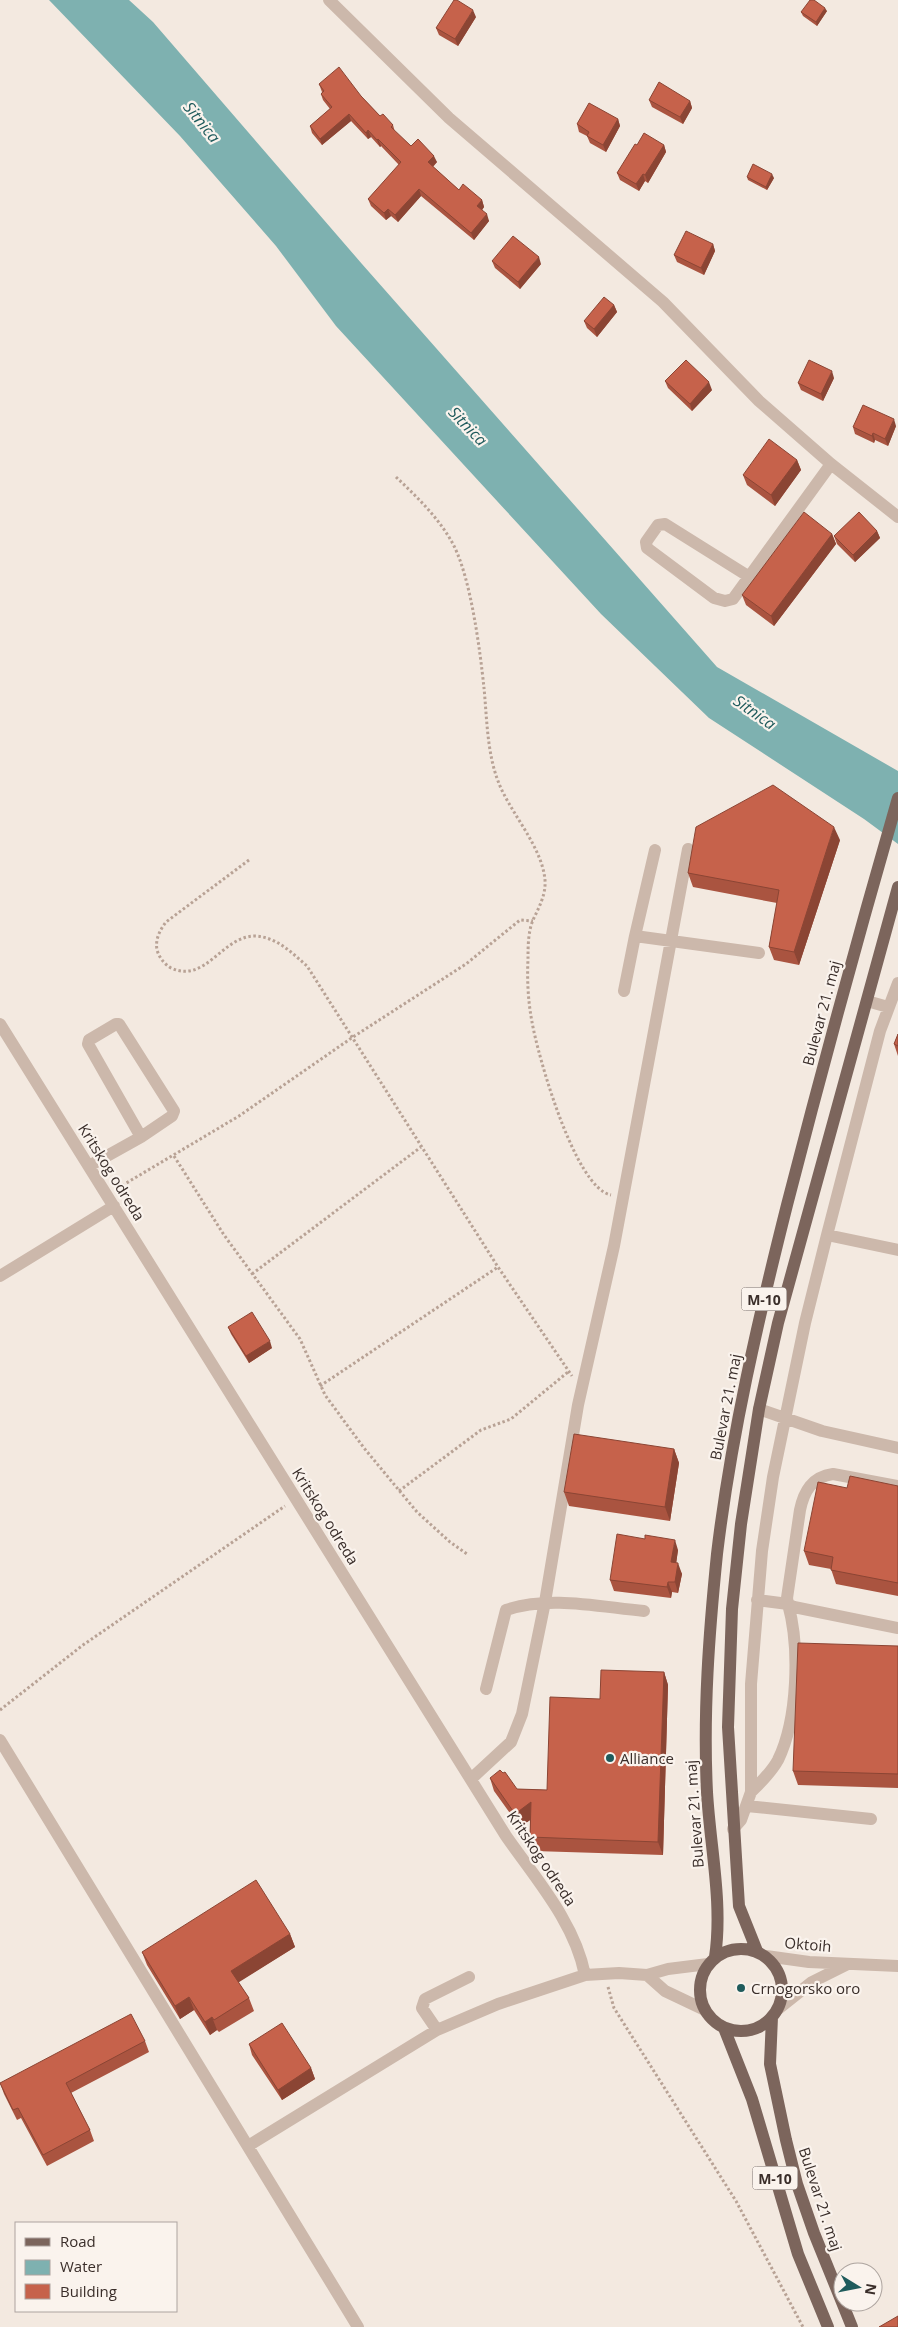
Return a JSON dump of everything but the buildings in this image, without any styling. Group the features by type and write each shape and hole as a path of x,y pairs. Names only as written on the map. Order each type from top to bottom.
{"main road":[{"name":"Bulevar 21. maj","path":"712,1961 718,1933 707,1791 706,1731 712,1610 727,1480 762,1304 804,1138 898,798"},
{"name":"M-10","path":"775,2013 782,1998 782,1986 779,1974 762,1954 739,1906 733,1829 728,1727 732,1609 741,1524 759,1409 778,1324 898,887"},
{"path":"712,1961 735,1948 762,1954"},
{"name":"M-10","path":"712,1961 700,1984 700,1998 705,2010 713,2020 724,2028 752,2099 798,2254 828,2327"},
{"name":"Bulevar 21. maj","path":"775,2013 770,2064 786,2140 797,2184 816,2240 852,2327"},
{"path":"724,2028 737,2031 750,2030 762,2025 775,2013"}],"street":[{"path":"328,0 449,118 663,302 759,401 831,464 898,517"},
{"path":"748,576 665,524 658,525 646,542 646,548 714,598 725,601 733,598 831,464"},
{"path":"471,1779 511,1742 522,1714 545,1602 584,1379 623,1198 688,849"},
{"path":"624,991 655,850"},
{"path":"635,936 759,953"},
{"path":"733,1829 741,1820 751,1792 751,1684 757,1600 773,1476 805,1323 827,1234 888,1007 898,983"},
{"path":"867,1001 888,1007"},
{"name":"Kritskog odreda","path":"0,1024 471,1779 569,1928 580,1951 586,1975"},
{"path":"89,1166 141,1137 172,1116 174,1111 119,1024 116,1024 89,1040 88,1044 141,1137"},
{"path":"0,1276 114,1206"},
{"path":"827,1234 898,1250"},
{"path":"759,1409 822,1431 898,1448"},
{"path":"751,1792 768,1776 778,1760 785,1742 790,1719 793,1699 794,1647 792,1618 787,1598 803,1496 809,1486 825,1475 833,1474 898,1486"},
{"path":"757,1600 788,1604 794,1608 898,1628"},
{"path":"486,1689 506,1610 520,1605 545,1602 644,1611"},
{"path":"0,1740 358,2327"},
{"path":"747,1806 871,1819"},
{"name":"Oktoih","path":"762,1954 809,1962 898,1966"},
{"path":"248,2146 437,2030 498,2004 586,1975 647,1975 668,1968 712,1961"},
{"name":"Oktoih","path":"775,2013 812,1982 848,1964"},
{"path":"647,1975 664,1991 705,2010"},
{"path":"437,2030 422,2008 425,1998 469,1977"}],"path":[{"path":"396,477 428,508 454,547 467,584 483,680 490,751 498,782 542,865 545,881 544,898 533,922 528,959 528,991 531,1019 542,1062 582,1168 603,1194 623,1198"},
{"path":"249,860 166,922 158,934 157,948 160,958 167,966 180,972 192,972 203,966 236,940 254,936 272,939 289,950 307,966 498,1267 568,1372 576,1378 584,1379"},
{"path":"107,1195 239,1116 353,1037 466,964 520,920 533,922"},
{"path":"252,1274 421,1147"},
{"path":"174,1156 224,1236 300,1339 320,1386 364,1448 417,1512 450,1542 467,1554"},
{"path":"320,1386 498,1267"},
{"path":"399,1491 481,1430 511,1419 529,1402 568,1372"},
{"path":"0,1710 83,1645 296,1498"},
{"path":"604,1974 614,2008 736,2201 803,2327"}],"water":[{"name":"Sitnica","path":"49,0 129,0 153,22 362,264 717,667 898,771 898,844 864,819 709,718 601,614 336,326 276,246 180,136"}],"place":[{"name":"Alliance","path":"610,1758"},
{"name":"Crnogorsko oro","path":"741,1988"}]}
